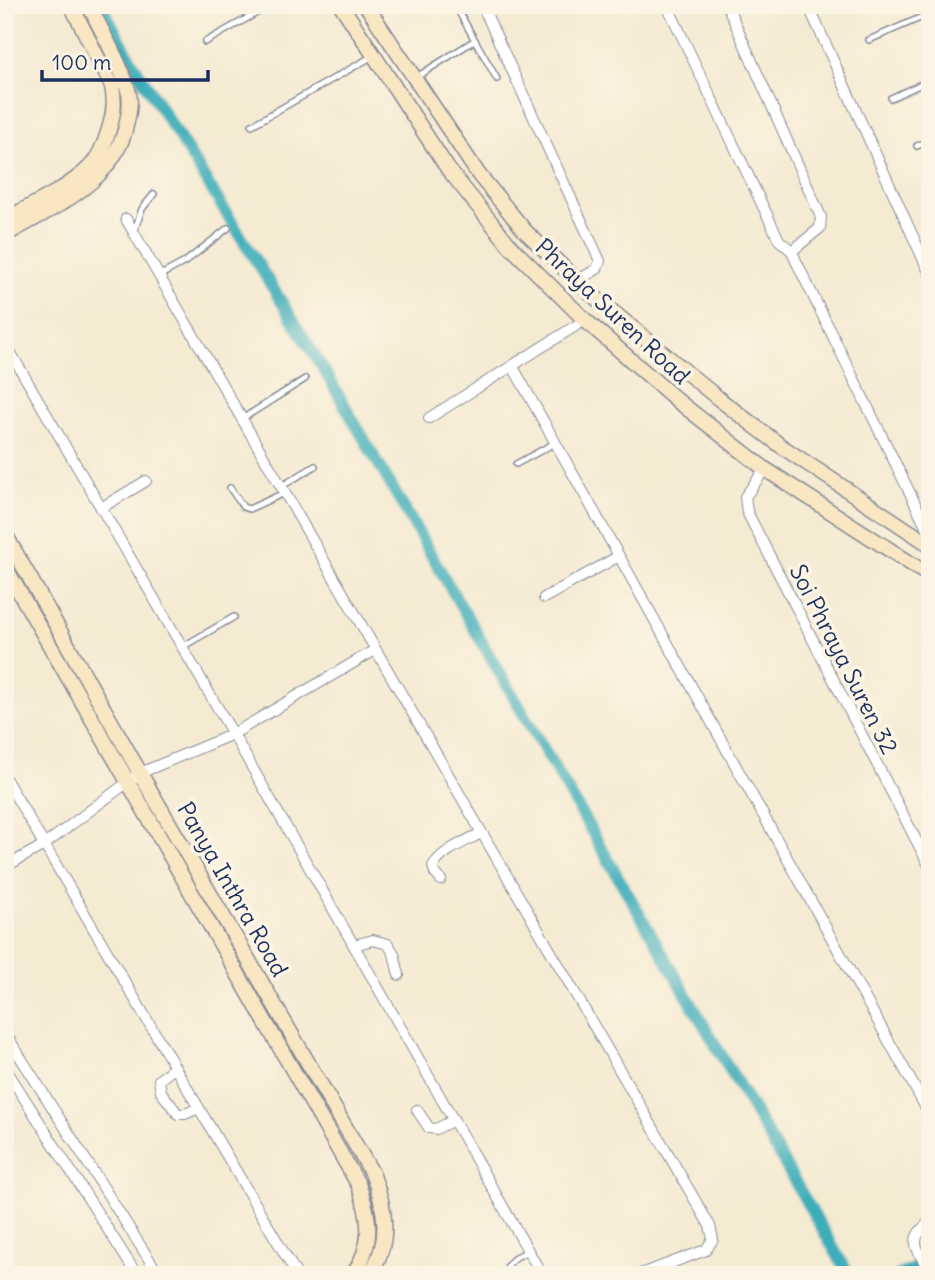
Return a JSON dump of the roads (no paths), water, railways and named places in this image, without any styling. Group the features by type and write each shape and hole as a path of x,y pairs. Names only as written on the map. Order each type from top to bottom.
{"street":[{"path":"5,220 58,190 89,168 105,142 114,112 112,86 71,5"},
{"path":"5,235 66,200 100,176 113,160 123,138 130,109 129,94 89,5"},
{"name":"Phraya Suren Road","path":"341,5 448,169 511,247 585,320 678,402 765,469 930,576"},
{"name":"Phraya Suren Road","path":"366,5 479,175 525,231 577,281 719,399 781,446 930,544"},
{"path":"482,5 600,261 597,269 577,281"},
{"path":"667,5 779,240 792,251 930,534"},
{"path":"727,5 821,217 820,228 792,251"},
{"path":"808,5 930,274"},
{"path":"127,219 710,1226 713,1238 706,1250 638,1275"},
{"path":"429,418 585,320"},
{"path":"5,343 233,734 542,1275"},
{"path":"513,367 930,1115"},
{"name":"Soi Phraya Suren 32","path":"765,469 745,498 747,512 930,867"},
{"path":"101,508 146,481"},
{"name":"Panya Inthra Road","path":"5,534 134,778 358,1184 368,1210 370,1227 360,1263 353,1275"},
{"path":"544,598 619,556"},
{"name":"Panya Inthra Road","path":"5,567 372,1173 383,1203 386,1225 375,1267 369,1275"},
{"path":"5,867 44,845 134,778 233,734 375,650"},
{"path":"5,778 297,1275"},
{"path":"441,880 433,866 437,860 481,833"},
{"path":"354,945 373,940 388,944 394,954 399,975"},
{"path":"5,1033 159,1275"},
{"path":"5,1068 137,1275"},
{"path":"175,1068 159,1080 161,1093 178,1114 199,1108"},
{"path":"416,1110 429,1128 436,1129 454,1120"},
{"path":"930,1222 920,1229 915,1237 916,1247 930,1271"}],"lane":[{"path":"455,5 497,79"},
{"path":"869,40 928,18 923,5"},
{"path":"205,42 269,6"},
{"path":"414,78 475,40"},
{"path":"251,125 373,56"},
{"path":"891,97 930,80"},
{"path":"917,146 930,140"},
{"path":"134,232 142,209 154,194"},
{"path":"159,276 185,262 228,228"},
{"path":"242,419 304,379"},
{"path":"516,464 555,443"},
{"path":"230,488 243,506 249,509 315,466"},
{"path":"182,647 234,617"},
{"path":"505,1275 507,1265 512,1259 529,1251"}],"waterway":[{"path":"101,5 134,65 324,370 849,1275"},
{"path":"899,1275 930,1262"}]}
